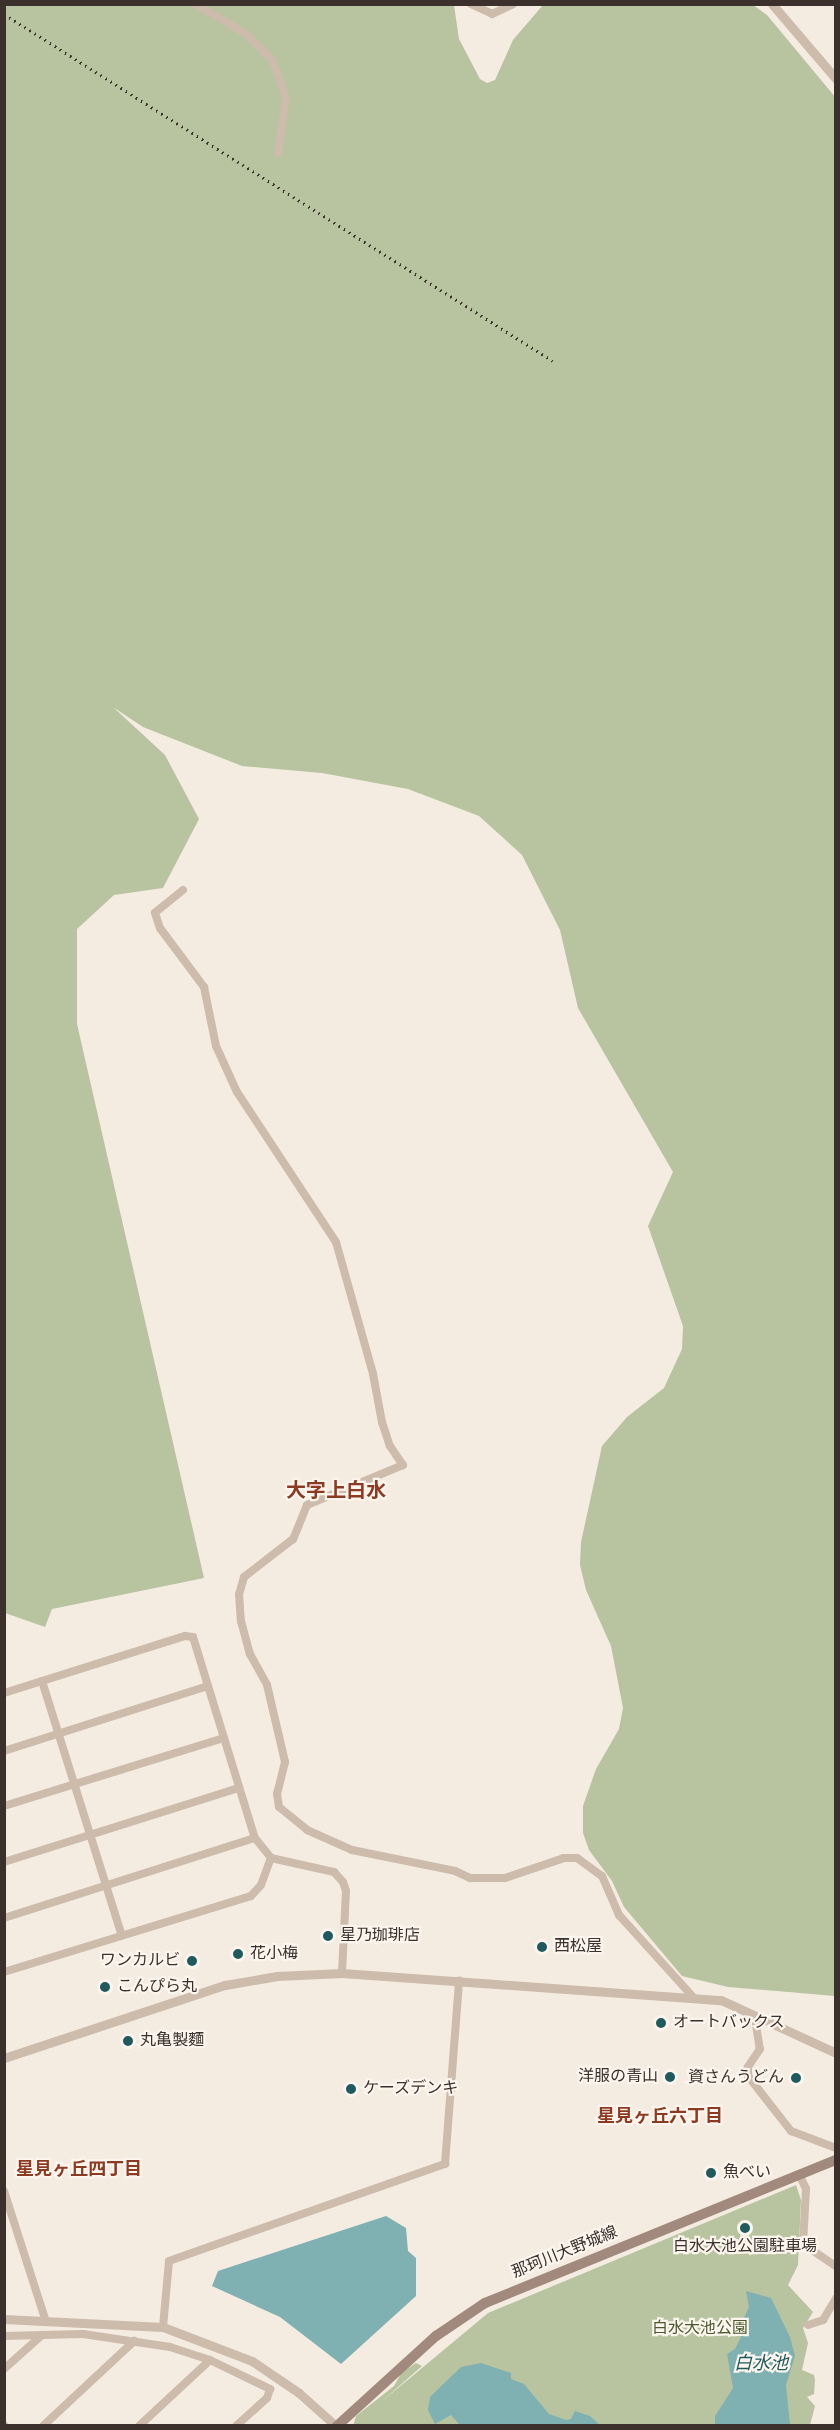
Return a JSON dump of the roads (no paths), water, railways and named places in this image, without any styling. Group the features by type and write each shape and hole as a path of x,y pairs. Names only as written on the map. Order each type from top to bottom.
{"main road":[{"name":"那珂川大野城線","path":"337,2426 443,2331 485,2303 836,2160"}],"street":[{"path":"196,4 246,34 272,59 286,98 278,153"},
{"path":"471,4 492,14 513,4"},
{"path":"772,4 812,47 836,79"},
{"path":"183,890 155,914 160,928 204,987 216,1046 237,1092 336,1242 364,1340 382,1422 390,1446 403,1465 307,1505 293,1539 244,1577 239,1594 241,1621 250,1654 267,1685 285,1762 277,1794 279,1807 307,1830 352,1850 455,1871 470,1878 505,1878 564,1858 577,1858 602,1876 619,1914 693,1998"},
{"path":"4,1693 185,1636 192,1637 255,1838 271,1858 334,1872 343,1882 346,1892 342,1973"},
{"path":"42,1681 122,1936"},
{"path":"4,1751 208,1686"},
{"path":"4,1806 224,1738"},
{"path":"4,1862 239,1788"},
{"path":"4,1918 255,1838"},
{"path":"4,1972 251,1896 261,1885 271,1858"},
{"path":"4,2058 225,1985 277,1976 342,1973 721,2000 836,2053"},
{"path":"163,2327 169,2261 445,2164 459,1981"},
{"path":"759,2016 756,2025 760,2049 748,2067 748,2076 790,2131 836,2148"},
{"path":"800,2176 806,2190 803,2244 836,2266"},
{"path":"4,2191 45,2319"},
{"path":"808,2325 823,2320 836,2298"},
{"path":"4,2319 45,2319 163,2327 252,2361 299,2393 337,2426"},
{"path":"4,2336 83,2334 134,2341 210,2360 270,2389 267,2398 236,2426"},
{"path":"4,2369 42,2335"},
{"path":"42,2426 134,2341"},
{"path":"139,2426 210,2360"}],"water":[{"path":"386,2216 406,2228 408,2251 416,2258 416,2296 341,2364 280,2317 212,2286 218,2271"},
{"name":"白水池","path":"746,2291 771,2298 790,2337 795,2356 786,2385 790,2425 715,2425 715,2416 733,2388 727,2354 735,2349 745,2329 744,2318 749,2307"},
{"path":"481,2363 511,2373 511,2379 524,2384 549,2414 566,2420 571,2419 575,2411 590,2416 600,2425 460,2425 451,2415 435,2424 428,2410 430,2397 461,2367"}],"railway":[{"path":"4,14 553,361"}],"place":[{"name":"星乃珈琲店","path":"328,1936"},
{"name":"西松屋","path":"542,1947"},
{"name":"花小梅","path":"238,1954"},
{"name":"ワンカルビ","path":"192,1961"},
{"name":"こんぴら丸","path":"105,1987"},
{"name":"オートバックス","path":"661,2023"},
{"name":"丸亀製麵","path":"128,2041"},
{"name":"洋服の青山","path":"670,2077"},
{"name":"資さんうどん","path":"796,2078"},
{"name":"ケーズデンキ","path":"351,2089"},
{"name":"魚べい","path":"711,2173"},
{"name":"白水大池公園駐車場","path":"745,2228"}],"district":[{"name":"大字上白水","path":"336,1491"},
{"name":"星見ヶ丘六丁目","path":"660,2117"},
{"name":"星見ヶ丘四丁目","path":"79,2170"}],"park label":[{"name":"白水大池公園","path":"700,2329"}]}
